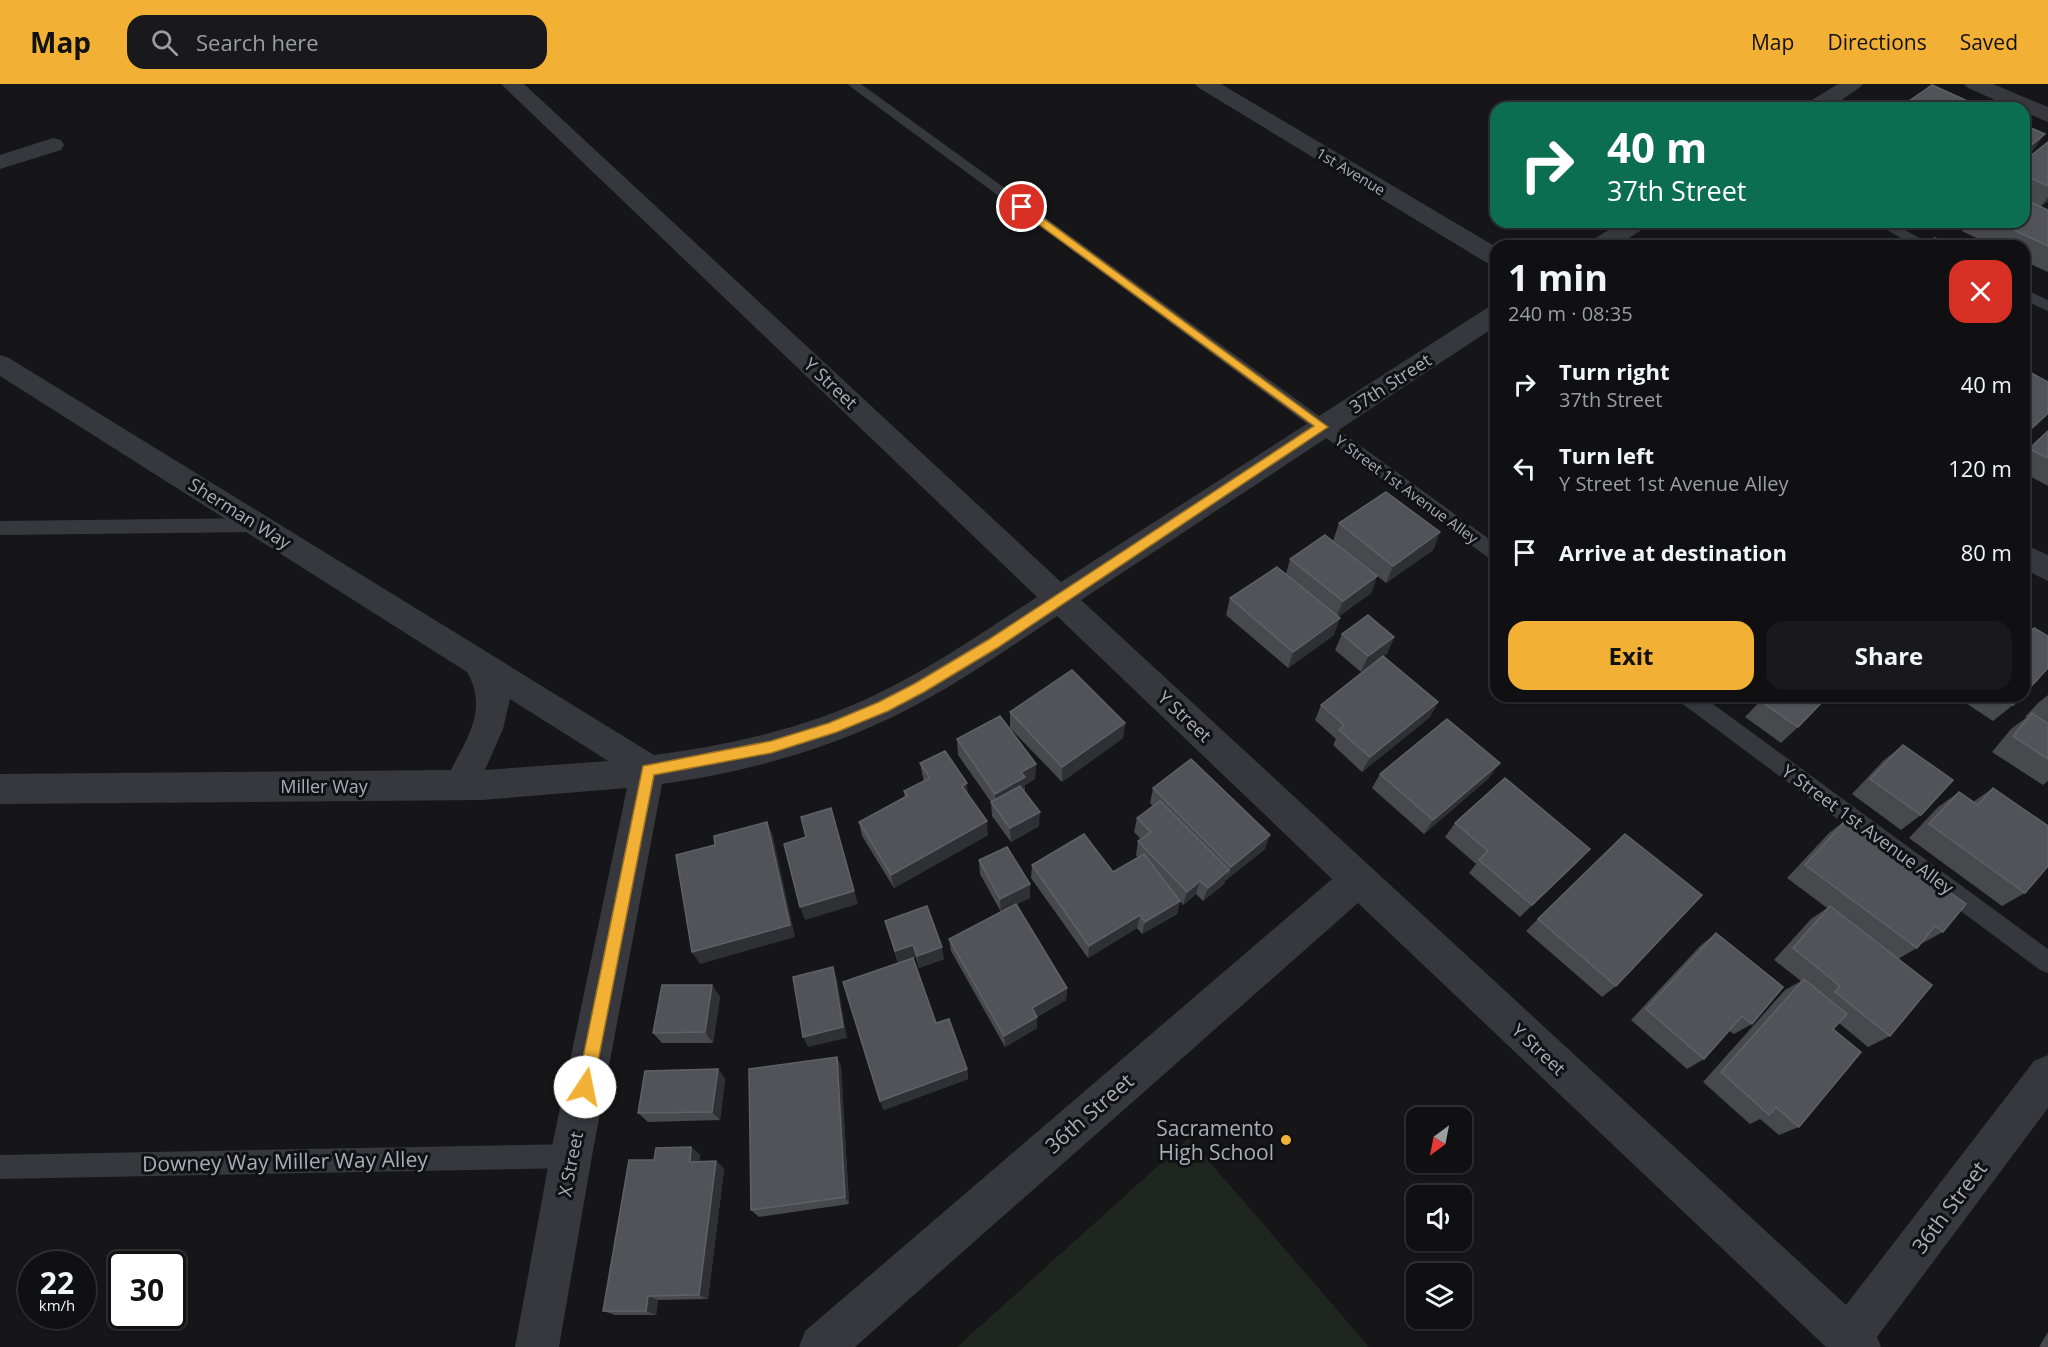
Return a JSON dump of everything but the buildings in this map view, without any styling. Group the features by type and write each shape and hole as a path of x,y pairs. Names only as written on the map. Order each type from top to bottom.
{"street":[{"name":"Y Street","path":"512,84 1358,880 1854,1342"},
{"name":"1st Avenue","path":"1206,84 1490,254"},
{"path":"1824,102 1852,84"},
{"path":"1975,84 2017,102"},
{"path":"2030,107 2048,115"},
{"path":"0,162 52,145"},
{"path":"1610,240 1628,228"},
{"name":"37th Street","path":"648,770 771,747 850,721 919,688 1060,599 1490,318"},
{"name":"Sherman Way","path":"0,364 618,749 648,770"},
{"path":"2030,558 2048,569"},
{"name":"Sherman Way","path":"461,785 489,722 495,701 492,685 479,664"},
{"name":"Miller Way","path":"0,789 536,783 648,770"},
{"name":"X Street","path":"537,1347 571,1156 648,770"},
{"name":"36th Street","path":"821,1347 1358,880"},
{"name":"36th Street","path":"1854,1342 2048,1075"}],"lane":[{"name":"Y Street 1st Avenue Alley","path":"853,84 1490,550"},
{"path":"1891,228 1915,240"},
{"path":"2030,297 2048,306"},
{"path":"0,528 260,525"},
{"name":"Y Street 1st Avenue Alley","path":"1696,702 2048,962"},
{"name":"Downey Way Miller Way Alley","path":"0,1167 571,1156"}],"shaded area":[{"path":"1189,1138 1369,1347 957,1347"}],"place":[{"name":"Sacramento High School","path":"1286,1140"}],"route":[{"path":"585,1087 648,770 771,747 832,728 884,706 919,688 992,644 1322,427 1022,207"}]}
